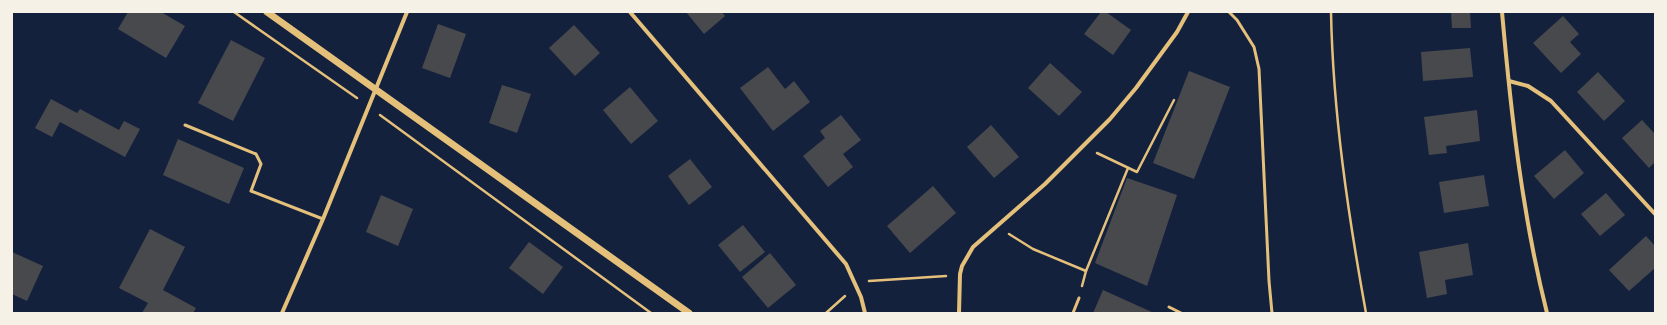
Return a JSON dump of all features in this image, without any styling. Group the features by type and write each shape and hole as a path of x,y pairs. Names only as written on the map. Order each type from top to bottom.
{"street":[{"path":"267,12 689,313"},
{"path":"282,313 323,219 407,12"},
{"path":"630,12 846,264 862,297 865,313"},
{"path":"959,313 960,274 962,266 973,247 1045,184 1110,119 1136,88 1177,32 1188,12"},
{"path":"1502,12 1508,82 1526,221 1546,313"},
{"path":"1508,82 1528,86 1551,100 1655,214"}],"lane":[{"path":"1230,12 1237,20 1254,47 1259,69 1269,280 1272,313"},
{"path":"185,125 256,154 261,164 251,191 323,219"},
{"path":"1073,313 1079,298"},
{"path":"1169,307 1181,313"}],"path":[{"path":"234,12 368,106 651,313"},
{"path":"1331,12 1342,159 1353,242 1366,313"},
{"path":"1084,146 1137,172 1174,100"},
{"path":"997,226 1033,249 1086,271 1128,168"},
{"path":"826,313 857,286 865,282 960,274"}],"building":[{"path":"128,12 161,12 185,26 166,58 118,29"},
{"path":"686,12 722,12 725,16 704,34"},
{"path":"1101,12 1106,12 1131,30 1113,55 1084,34"},
{"path":"1451,12 1470,12 1471,28 1452,28"},
{"path":"1563,16 1579,34 1570,42 1581,54 1561,73 1533,43"},
{"path":"438,24 466,34 450,78 422,68"},
{"path":"574,25 600,53 575,76 549,48"},
{"path":"231,40 265,58 233,121 198,103"},
{"path":"1470,48 1473,77 1423,81 1421,52"},
{"path":"1050,63 1082,92 1059,116 1028,88"},
{"path":"768,67 785,89 794,81 810,102 773,131 740,88"},
{"path":"1189,71 1230,87 1194,179 1153,163"},
{"path":"1598,72 1625,101 1604,121 1577,92"},
{"path":"502,85 531,94 517,133 489,123"},
{"path":"630,87 658,121 631,144 603,110"},
{"path":"51,99 77,113 80,109 119,130 124,121 140,129 125,157 60,122 52,137 35,128"},
{"path":"1477,110 1480,141 1446,146 1447,153 1429,155 1424,117"},
{"path":"841,115 861,140 843,154 853,167 828,187 803,156 825,138 820,131"},
{"path":"1642,120 1655,134 1655,162 1649,168 1622,138"},
{"path":"991,125 1019,157 994,178 967,147"},
{"path":"178,139 244,168 229,204 163,175"},
{"path":"1565,150 1584,173 1554,199 1534,176"},
{"path":"690,159 712,187 689,205 668,176"},
{"path":"1484,175 1489,206 1444,213 1439,182"},
{"path":"1127,178 1177,195 1147,286 1095,263"},
{"path":"933,186 956,213 910,253 887,226"},
{"path":"1606,193 1625,215 1600,236 1581,214"},
{"path":"381,195 413,209 398,246 366,232"},
{"path":"743,225 765,252 740,272 718,245"},
{"path":"150,229 185,247 163,290 196,308 193,313 142,313 148,303 119,288"},
{"path":"1646,236 1655,246 1655,268 1629,291 1609,270"},
{"path":"529,242 563,267 543,294 509,268"},
{"path":"1468,243 1473,275 1445,280 1447,294 1427,298 1419,252"},
{"path":"12,252 43,266 27,301 12,294"},
{"path":"770,253 796,285 768,308 742,277"},
{"path":"1103,290 1154,313 1093,313"}]}
